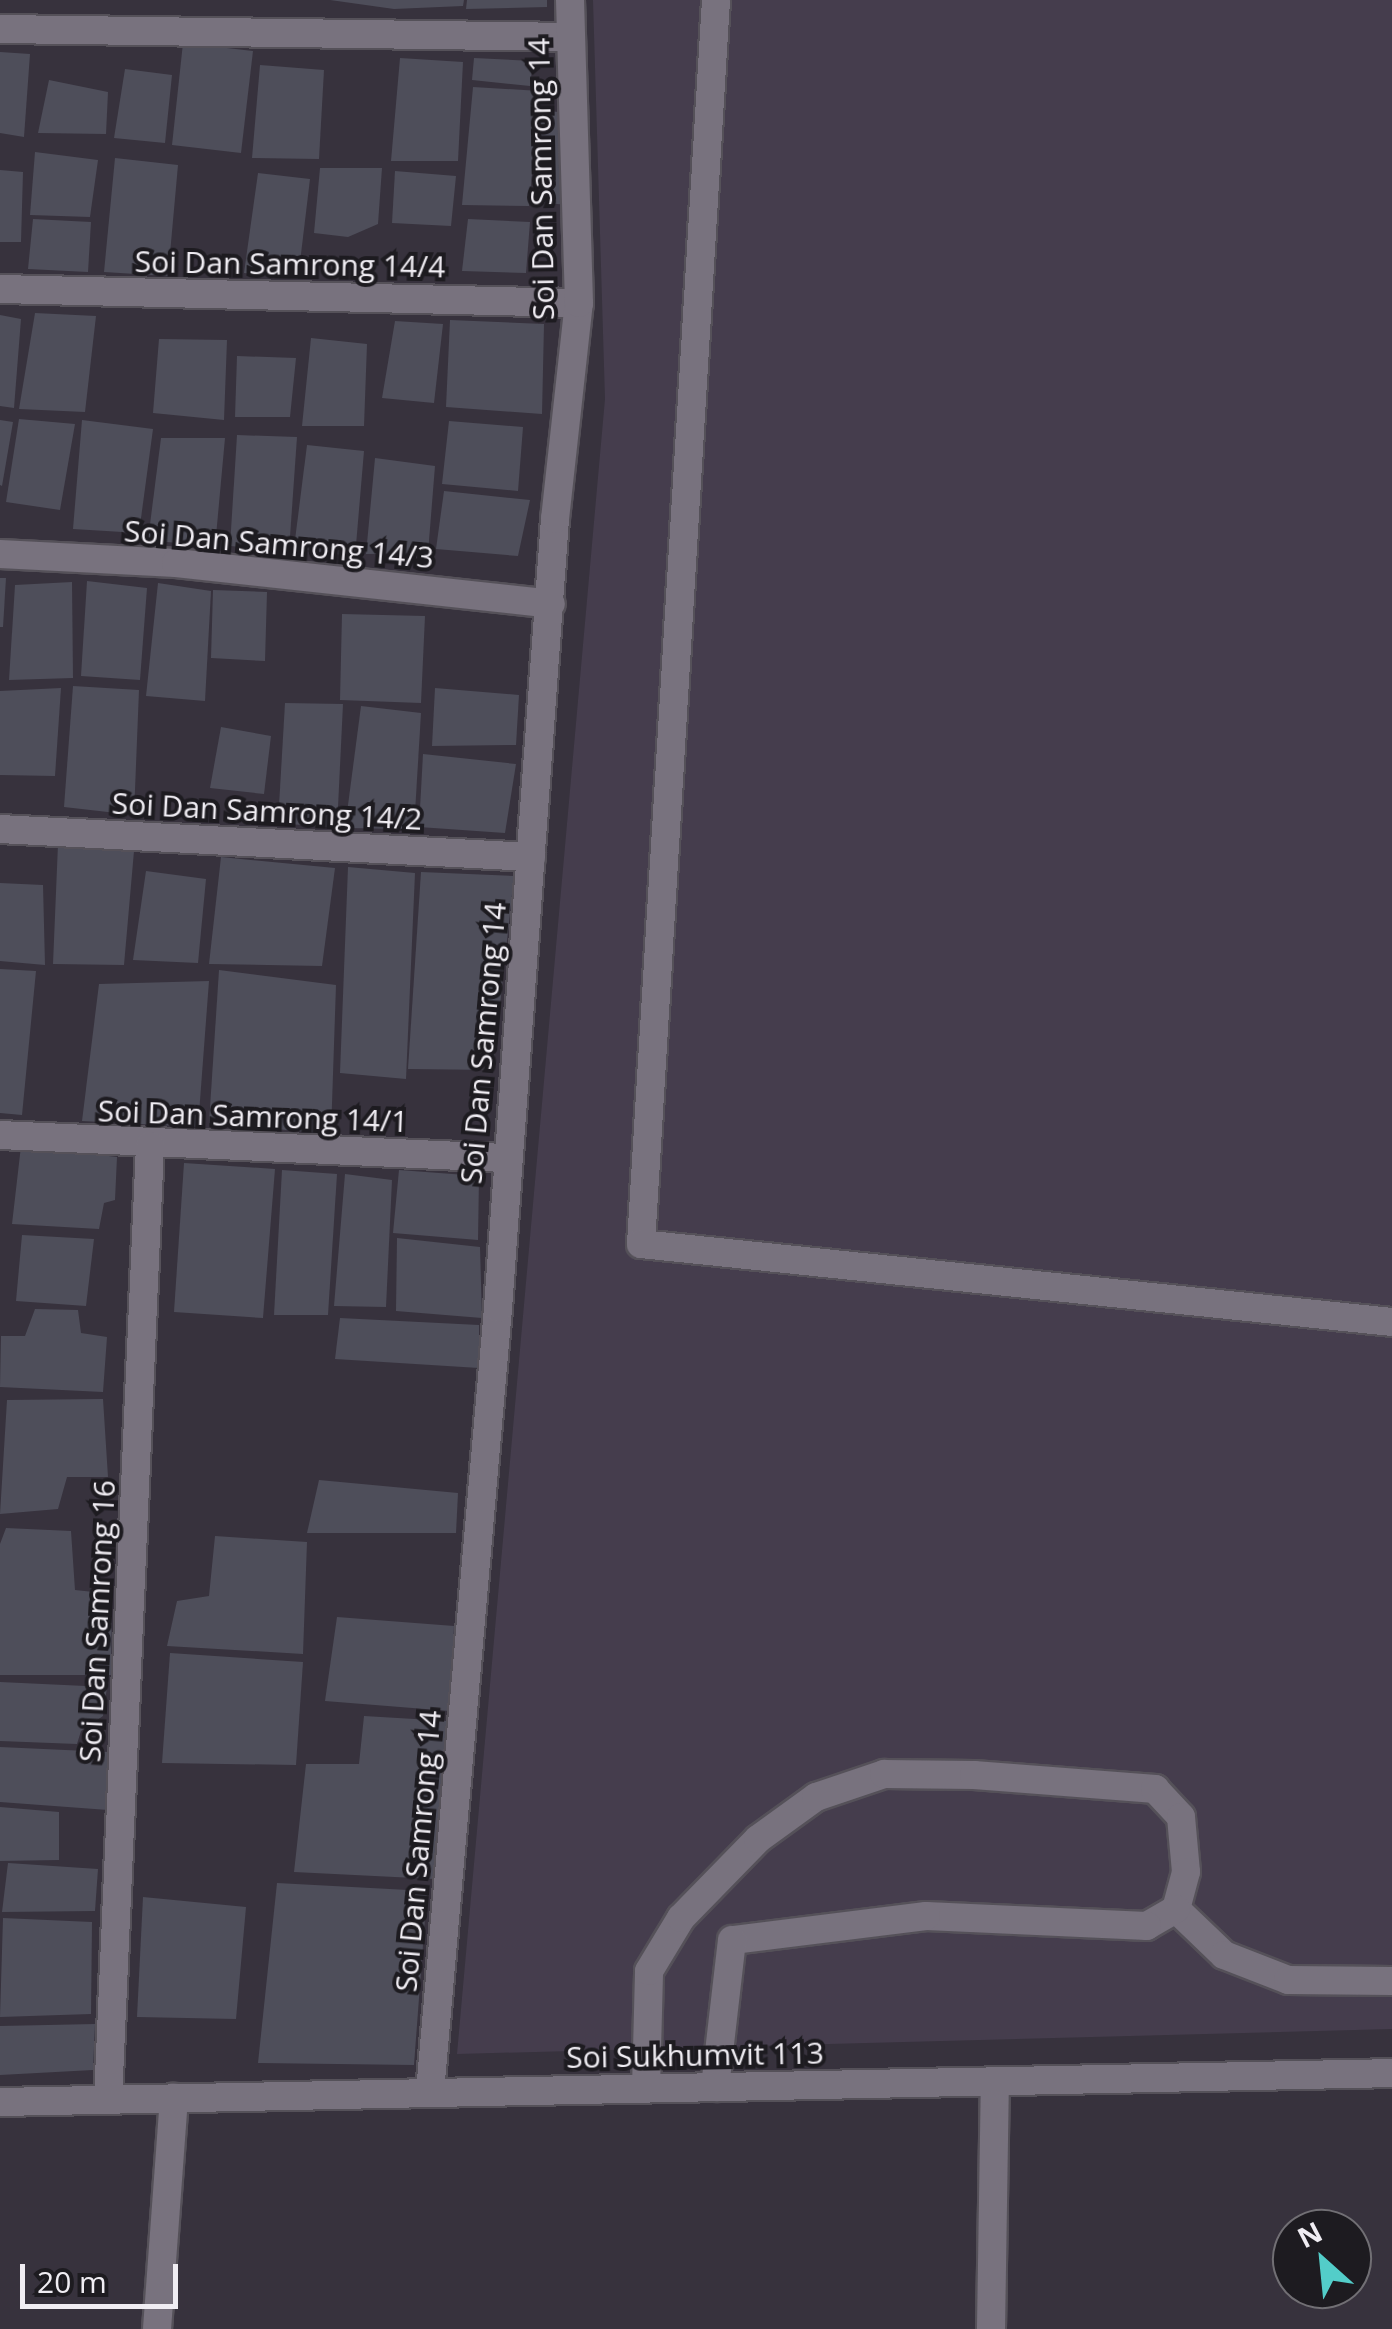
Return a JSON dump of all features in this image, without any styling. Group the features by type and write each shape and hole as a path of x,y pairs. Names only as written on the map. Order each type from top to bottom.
{"street":[{"name":"Soi Dan Samrong 14","path":"430,2092 497,1327 504,1158 579,303 570,0"},
{"path":"716,0 641,1244 1392,1322"},
{"path":"0,29 571,38"},
{"name":"Soi Dan Samrong 14/4","path":"0,289 579,303"},
{"name":"Soi Dan Samrong 14/3","path":"0,554 176,564 551,604"},
{"name":"Soi Dan Samrong 14/2","path":"0,829 531,857"},
{"name":"Soi Dan Samrong 14/1","path":"0,1136 150,1146 504,1158"},
{"name":"Soi Dan Samrong 16","path":"108,2100 150,1146"},
{"path":"646,2088 649,1971 681,1918 758,1839 816,1796 884,1774 1155,1789 1180,1817 1186,1872 1176,1910 1147,1926 926,1916 732,1940 715,2087"},
{"path":"1176,1910 1224,1954 1288,1980 1392,1981"},
{"name":"Soi Sukhumvit 113","path":"0,2102 1392,2073"},
{"path":"991,2329 994,2082"},
{"path":"157,2329 174,2098"}],"shaded area":[{"path":"593,0 1392,0 1392,2029 457,2054 605,399"}],"building":[{"path":"330,0 464,0 463,6 394,9"},
{"path":"467,0 547,0 547,7 466,9"},
{"path":"183,43 253,51 241,153 172,145"},
{"path":"0,52 30,54 24,137 0,133"},
{"path":"400,58 463,62 458,161 391,161"},
{"path":"474,58 533,61 530,86 472,80"},
{"path":"260,65 324,70 319,159 252,158"},
{"path":"125,69 172,75 165,143 114,138"},
{"path":"49,80 108,92 106,134 38,133"},
{"path":"473,87 540,91 529,206 462,205"},
{"path":"541,110 567,113 569,205 533,202"},
{"path":"35,152 98,160 90,217 30,215"},
{"path":"115,158 178,165 168,276 104,272"},
{"path":"320,168 382,168 378,224 348,237 314,233"},
{"path":"0,170 23,172 21,242 0,242"},
{"path":"395,171 456,176 451,226 392,223"},
{"path":"258,173 310,179 298,279 244,273"},
{"path":"33,219 91,222 88,272 28,269"},
{"path":"468,219 530,222 526,273 462,271"},
{"path":"35,313 96,316 85,412 19,409"},
{"path":"0,315 21,319 14,408 0,406"},
{"path":"450,320 544,324 542,414 446,407"},
{"path":"395,321 443,324 434,403 382,398"},
{"path":"311,338 367,344 364,426 302,426"},
{"path":"159,339 227,340 224,420 153,413"},
{"path":"237,356 296,358 290,417 235,417"},
{"path":"19,419 75,424 60,510 6,502"},
{"path":"0,420 13,422 2,486 0,485"},
{"path":"82,420 153,429 139,533 73,529"},
{"path":"449,421 523,427 518,491 442,484"},
{"path":"237,435 297,437 289,551 230,546"},
{"path":"161,438 225,438 215,547 148,540"},
{"path":"307,445 364,451 355,557 294,548"},
{"path":"375,458 435,466 428,553 366,554"},
{"path":"444,491 530,500 518,556 436,549"},
{"path":"0,578 6,578 3,627 0,627"},
{"path":"87,581 147,588 140,680 81,676"},
{"path":"72,582 73,678 9,680 15,585"},
{"path":"158,583 211,591 205,701 146,696"},
{"path":"213,590 267,592 265,661 211,658"},
{"path":"342,614 425,616 421,703 340,700"},
{"path":"73,686 139,690 134,815 64,807"},
{"path":"61,688 55,776 0,775 0,691"},
{"path":"435,688 519,695 516,745 432,746"},
{"path":"285,703 343,704 337,828 278,823"},
{"path":"361,706 421,713 414,829 345,828"},
{"path":"221,727 271,736 264,794 210,788"},
{"path":"423,754 516,764 505,833 419,827"},
{"path":"58,844 134,851 124,965 53,964"},
{"path":"221,857 335,868 322,966 209,964"},
{"path":"348,867 415,873 406,1079 340,1073"},
{"path":"146,871 206,879 198,963 133,960"},
{"path":"421,872 514,876 493,1070 408,1069"},
{"path":"0,883 43,885 45,965 0,961"},
{"path":"0,969 36,971 22,1115 0,1113"},
{"path":"219,970 336,985 331,1134 209,1123"},
{"path":"209,981 198,1127 82,1121 99,984"},
{"path":"21,1146 117,1157 115,1200 104,1203 99,1229 12,1224"},
{"path":"184,1163 275,1169 263,1318 174,1312"},
{"path":"282,1170 337,1174 328,1315 274,1315"},
{"path":"399,1170 479,1176 478,1240 393,1233"},
{"path":"345,1174 392,1180 386,1307 334,1306"},
{"path":"22,1235 94,1239 86,1306 16,1301"},
{"path":"397,1238 480,1247 482,1318 396,1311"},
{"path":"35,1309 78,1310 81,1333 107,1337 103,1392 0,1387 1,1336 25,1336"},
{"path":"340,1318 479,1325 479,1368 335,1359"},
{"path":"103,1399 108,1477 67,1477 58,1509 0,1514 7,1400"},
{"path":"319,1480 458,1493 456,1533 307,1533"},
{"path":"6,1528 71,1531 75,1590 112,1594 111,1675 0,1675 0,1544"},
{"path":"215,1536 307,1542 303,1654 167,1646 177,1601 209,1596"},
{"path":"337,1617 454,1626 450,1711 325,1701"},
{"path":"170,1653 303,1662 296,1765 162,1763"},
{"path":"0,1682 107,1687 103,1716 81,1731 77,1744 0,1741"},
{"path":"364,1716 448,1721 435,1879 294,1872 306,1764 359,1764"},
{"path":"0,1747 109,1752 108,1810 0,1802"},
{"path":"0,1807 59,1812 59,1860 0,1861"},
{"path":"8,1863 98,1869 95,1911 2,1912"},
{"path":"277,1883 427,1891 414,2065 258,2063"},
{"path":"143,1897 246,1907 236,2019 137,2017"},
{"path":"3,1918 92,1922 91,2014 0,2017"},
{"path":"95,2024 93,2070 0,2075 0,2026"}]}
